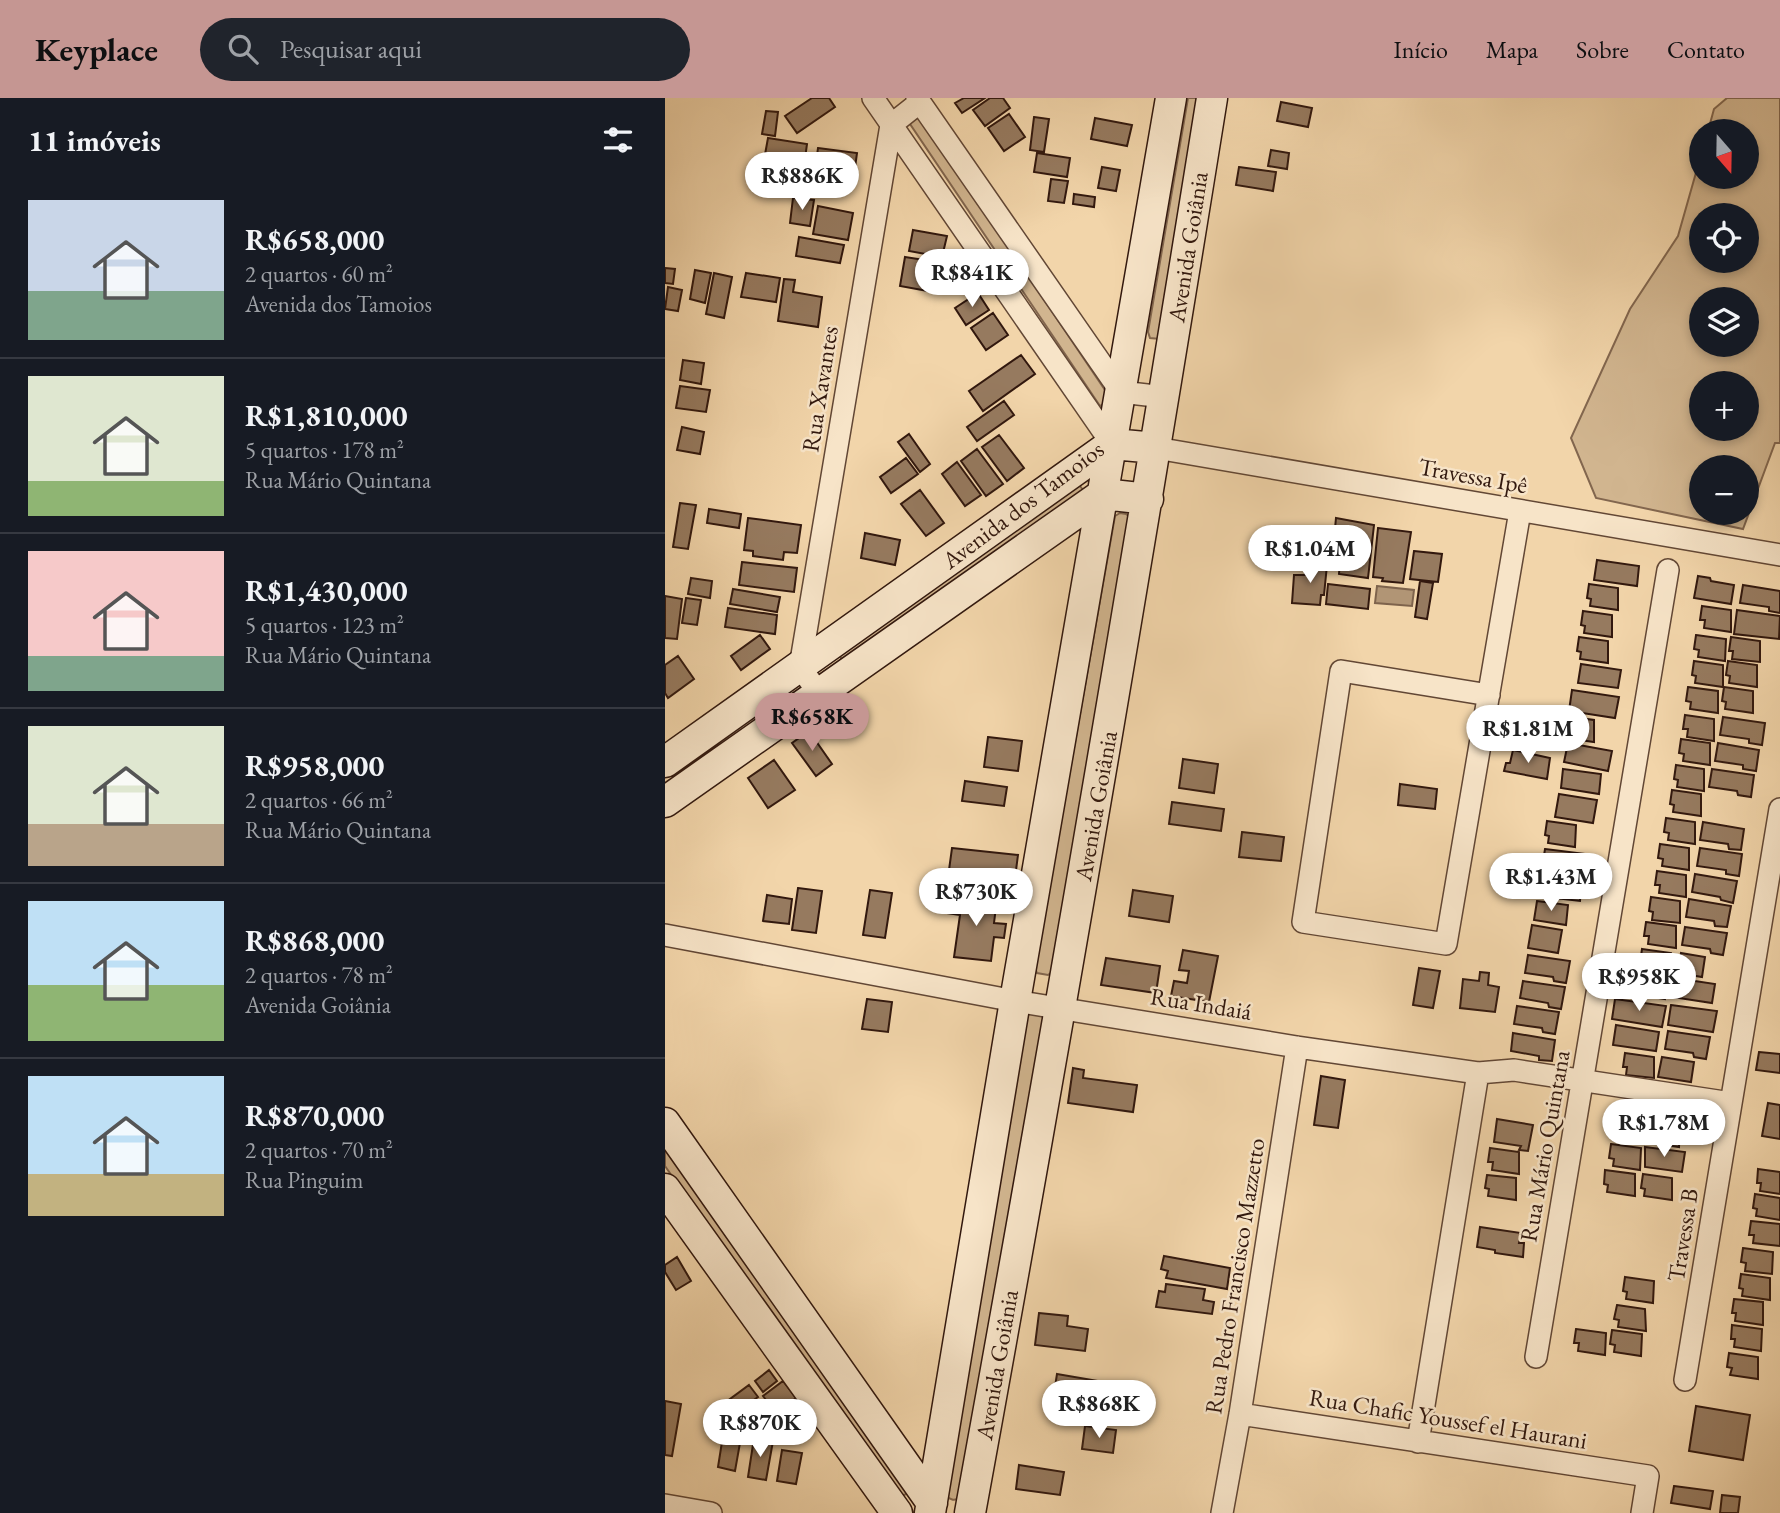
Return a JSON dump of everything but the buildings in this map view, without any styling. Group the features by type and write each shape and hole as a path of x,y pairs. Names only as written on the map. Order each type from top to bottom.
{"street":[{"name":"Avenida dos Tamoios","path":"665,762 1112,444 873,98"},
{"name":"Avenida Goiânia","path":"931,1508 1015,1001 1171,98"},
{"name":"Avenida Goiânia","path":"970,1512 1062,1007 1148,499 1212,98"},
{"path":"891,125 919,100 1121,392 1164,397"},
{"name":"Rua Xavantes","path":"800,667 891,125"},
{"path":"1112,444 1156,448"},
{"name":"Travessa Ipê","path":"1156,448 1780,555"},
{"name":"Avenida dos Tamoios","path":"665,802 1103,494"},
{"path":"1103,494 1148,499"},
{"path":"1489,695 1341,671 1303,922 1446,944 1489,695 1520,511"},
{"name":"Rua Mário Quintana","path":"1536,1357 1668,570"},
{"path":"800,667 818,692"},
{"name":"Travessa B","path":"1685,1380 1780,809"},
{"name":"Rua Indaiá","path":"665,935 1015,1001 1297,1046 1478,1073 1514,1070 1731,1103"},
{"name":"Rua Pedro Francisco Mazzetto","path":"1222,1513 1297,1046"},
{"path":"1418,1442 1478,1073"},
{"path":"665,1123 931,1508 970,1512"},
{"path":"665,1189 897,1513"},
{"name":"Rua Chafic Youssef el Haurani","path":"1240,1414 1648,1476 1642,1513"},
{"path":"665,1505 711,1513"}],"shaded area":[{"path":"1188,98 1202,98 1160,339 1150,338 1148,332"},
{"path":"1727,98 1780,98 1780,443 1775,443 1759,486 1759,455 1689,455 1689,518 1596,498 1571,438 1630,309 1678,236 1691,189 1759,189 1759,119 1711,119 1714,109"},
{"path":"919,114 1111,399 1100,406 908,121"},
{"path":"1077,482 1086,494 847,666 838,654"},
{"path":"1120,513 1131,518 1052,972 1048,975 1037,973 1035,968 1115,516"},
{"path":"1724,525 1744,525 1743,529"},
{"path":"1377,586 1414,590 1412,606 1375,603"},
{"path":"1031,1012 1043,1015 1046,1023 960,1498 952,1500 945,1495 1026,1017"},
{"path":"665,1139 908,1488 907,1494 896,1497 665,1166"}]}
